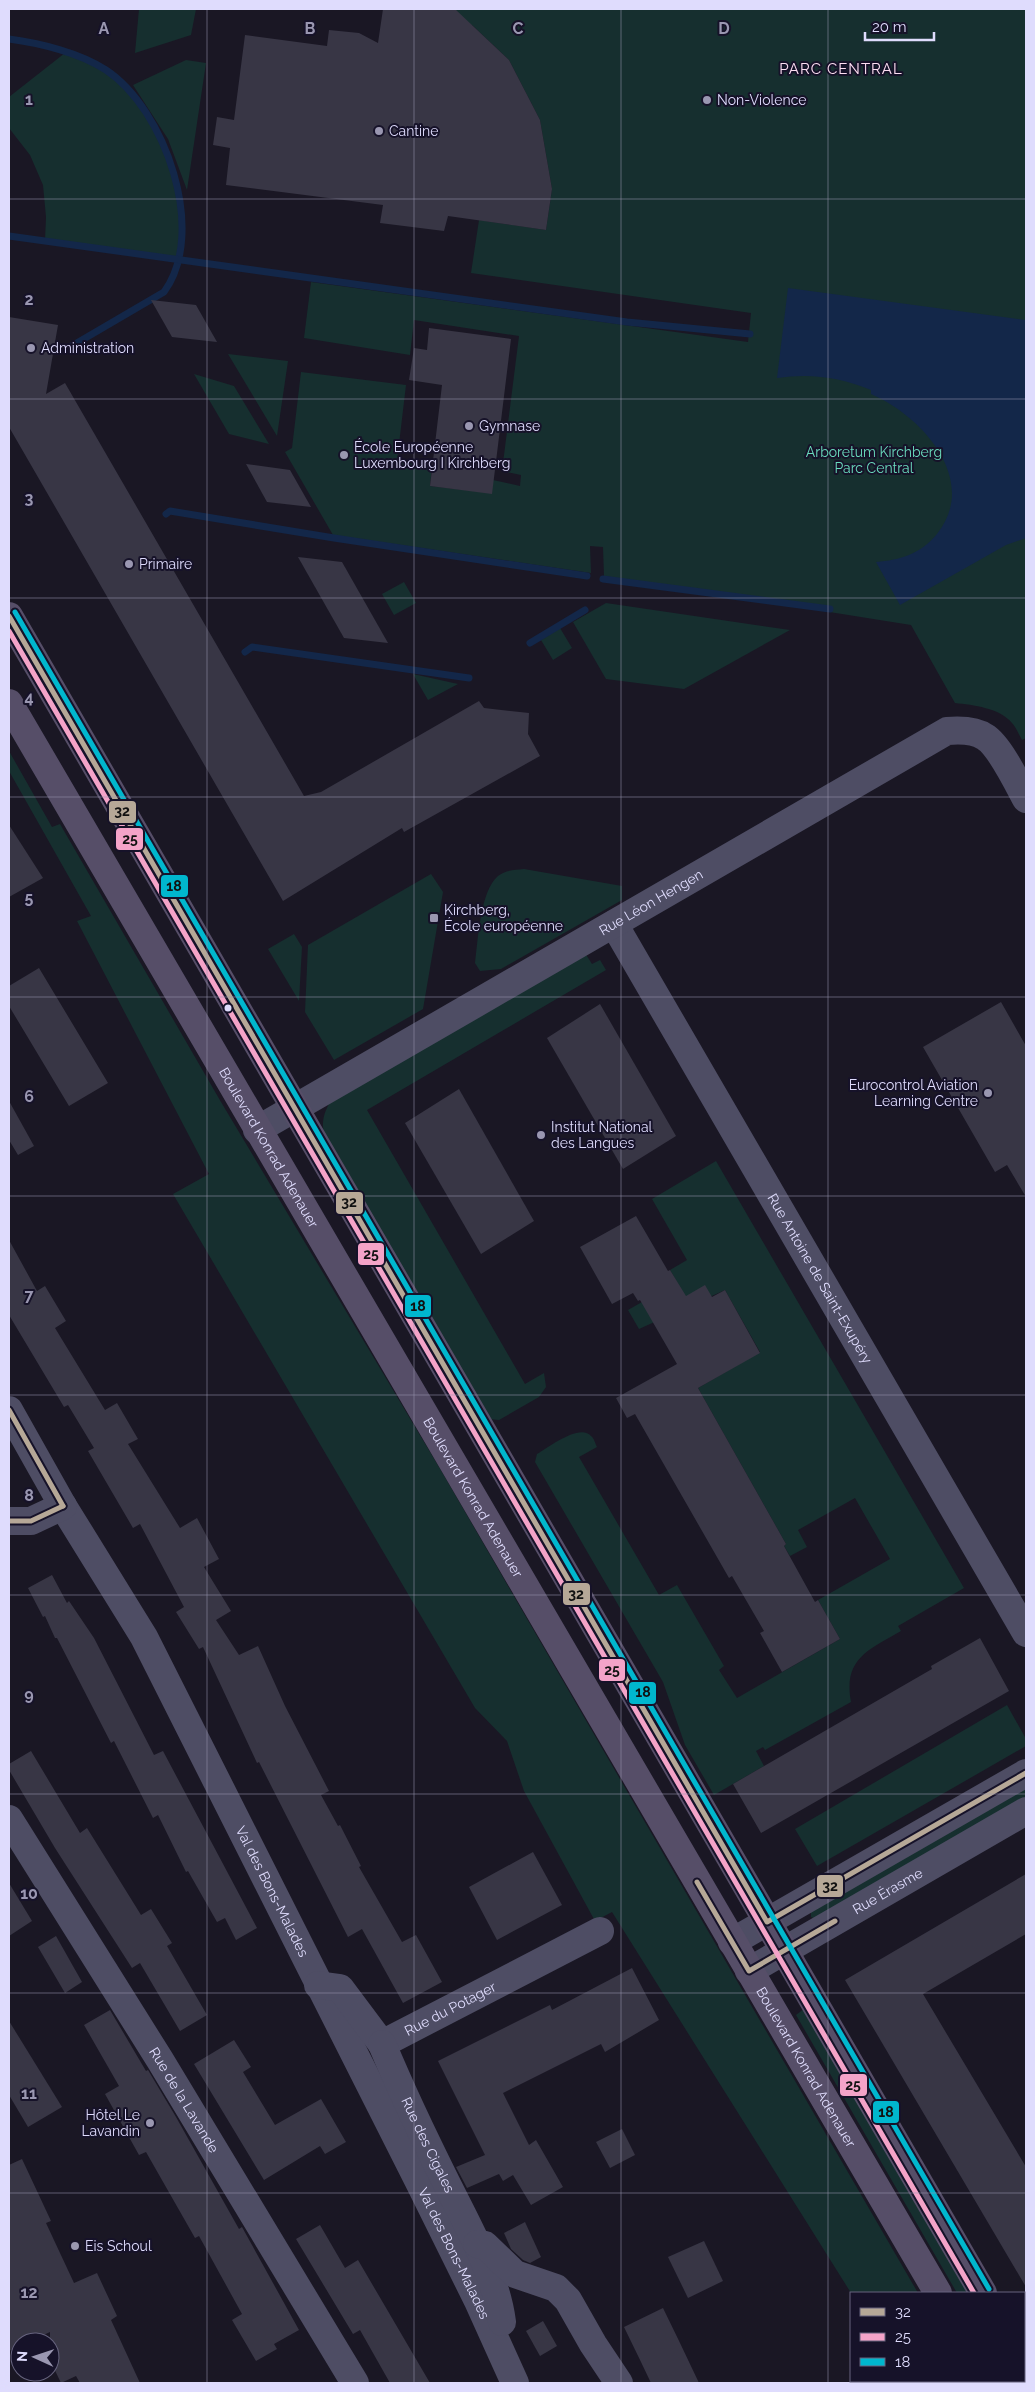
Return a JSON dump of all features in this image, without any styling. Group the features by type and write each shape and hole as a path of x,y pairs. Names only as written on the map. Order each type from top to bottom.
{"main road":[{"path":"9,616 982,2292"},
{"name":"Boulevard Konrad Adenauer","path":"9,703 937,2292"}],"street":[{"name":"Rue Léon Hengen","path":"257,1130 947,731 959,730 986,737 1000,754 1026,799"},
{"name":"Rue Antoine de Saint-Exupéry","path":"614,924 1026,1633"},
{"name":"Val des Bons-Malades","path":"9,1410 64,1506 144,1637 470,2284 512,2377"},
{"path":"9,1522 32,1521 48,1516 64,1506"},
{"path":"732,1942 1026,1773"},
{"name":"Rue Érasme","path":"749,1970 1026,1811"},
{"name":"Rue de la Lavande","path":"9,1819 160,2060 355,2383"},
{"name":"Rue du Potager","path":"382,2044 600,1931"},
{"path":"318,1985 340,1988 382,2044"},
{"name":"Rue des Cigales","path":"382,2044 408,2107 477,2244 500,2308 512,2377"},
{"path":"477,2244 485,2245 515,2274 556,2288 568,2300 593,2344 619,2383"}],"green space":[{"path":"139,9 196,9 191,35 135,53"},
{"name":"Arboretum Kirchberg Parc Central","path":"447,9 1026,9 1026,738 1022,740 1013,725 1001,714 986,708 955,703 911,625 604,576 603,547 590,546 591,573 333,535 285,452 292,448 301,372 406,385 397,461 432,467 430,486 491,493 493,480 520,486 521,475 502,471 519,336 414,320 410,355 304,338 311,282 748,342 751,313 471,273 479,220 546,230 552,189 540,120 509,60 472,25 445,23"},
{"path":"65,53 81,58 107,71 132,95 155,130 172,167 182,202 179,259 45,241 46,217 43,185 30,155 9,128 9,97"},
{"path":"186,60 206,63 187,190 168,139 133,85"},
{"path":"228,354 288,361 277,436"},
{"path":"194,374 234,386 269,444 229,434"},
{"path":"404,582 416,603 394,615 382,594"},
{"path":"606,603 790,630 684,689 606,679 573,622"},
{"path":"560,628 572,648 553,660 541,640"},
{"path":"413,674 458,684 428,700"},
{"path":"9,751 52,827 60,824 221,1102 439,1467 917,2292 850,2292 612,1912 595,1921 524,1791 507,1741 475,1708 173,1194 209,1174 77,921 91,916 9,771"},
{"path":"524,869 622,886 622,900 501,969 480,971 475,963 481,917 487,893 492,883 501,874"},
{"path":"431,874 443,892 423,1009 334,1060 305,1012 308,945"},
{"path":"294,934 302,947 299,1001 268,949"},
{"path":"585,953 592,964 600,960 606,970 367,1110 525,1384 544,1373 546,1387 539,1397 499,1420 489,1419 325,1138 323,1119 330,1102"},
{"path":"716,1161 964,1588 898,1626 901,1631 869,1650 861,1658 851,1675 849,1687 851,1702 765,1750 763,1747 756,1751 764,1766 714,1795 685,1745 663,1682 535,1462 537,1454 572,1434 586,1433 594,1439 597,1447 579,1457 659,1595 677,1585 724,1666 719,1670 737,1698 840,1639 818,1600 890,1559 855,1498 798,1530 807,1547 790,1556 784,1546 786,1544 698,1388 760,1352 725,1290 639,1329 628,1310 677,1282 670,1270 687,1260 652,1199"},
{"path":"1007,1705 1026,1739 1026,1746 817,1866 795,1829"},
{"path":"1026,1786 1026,1799 815,1919 811,1917 811,1912"},
{"path":"804,2009 969,2292 956,2292 796,2015"}],"water":[{"path":"788,288 1026,320 1026,538 1006,545 900,605 876,562 910,555 924,547 937,534 949,513 952,492 948,472 939,452 926,434 890,404 871,394 871,390 825,377 777,378"}],"building":[{"name":"Cantine","path":"383,9 455,9 509,60 540,120 552,189 546,230 448,216 444,231 380,223 383,205 226,185 230,148 213,145 217,117 234,120 245,35 327,46 329,30 359,33 378,43"},
{"path":"151,300 196,305 217,342 172,337"},
{"name":"Primaire","path":"9,317 58,325 46,394 65,383 304,796 321,792 479,701 484,708 529,713 528,734 540,756 404,832 402,828 283,901 9,427"},
{"name":"Gymnase","path":"429,328 511,339 492,494 430,486 442,385 409,380 414,348 427,350"},
{"path":"246,464 290,470 311,507 267,502"},
{"path":"298,557 342,562 388,643 344,638"},
{"path":"9,825 43,878 9,897"},
{"path":"39,968 108,1083 69,1106 9,1006 9,986"},
{"name":"Eurocontrol Aviation Learning Centre","path":"1001,1002 1026,1046 1026,1197 1007,1165 995,1172 923,1047"},
{"path":"600,1004 676,1136 623,1169 547,1038"},
{"path":"459,1089 534,1221 481,1254 405,1123"},
{"path":"9,1101 34,1146 18,1155 9,1140"},
{"path":"636,1216 668,1271 670,1270 686,1296 705,1285 712,1297 725,1290 760,1353 698,1388 786,1544 784,1546 815,1602 818,1600 840,1639 782,1672 760,1633 764,1631 732,1576 729,1578 635,1414 627,1418 616,1398 677,1364 640,1300 638,1301 633,1293 612,1304 580,1247"},
{"path":"9,1240 37,1291 45,1286 66,1321 55,1328 105,1410 117,1403 138,1439 128,1444 180,1528 197,1518 219,1559 204,1567 231,1611 216,1620 239,1655 258,1646 285,1706 329,1791 321,1795 338,1826 340,1825 361,1866 359,1867 402,1942 416,1935 442,1982 403,2003 362,1929 348,1937 259,1762 257,1763 203,1647 199,1649 176,1612 184,1607 140,1524 133,1528 88,1451 94,1448 68,1405 64,1407 9,1315"},
{"path":"52,1575 67,1603 69,1601 94,1638 154,1755 163,1751 257,1928 236,1940 225,1918 217,1922 188,1871 186,1872 158,1815 153,1818 114,1741 111,1743 57,1638 55,1638 45,1616 43,1617 28,1588"},
{"path":"980,1638 1009,1691 761,1833 733,1784 932,1669 931,1666"},
{"path":"31,1751 80,1833 87,1828 141,1915 151,1909 172,1943 167,1946 207,2015 180,2031 140,1963 132,1968 55,1848 9,1770 9,1764"},
{"path":"533,1852 562,1905 497,1940 469,1887"},
{"path":"1026,1874 1026,1934 923,1994 1026,2167 1026,2287 845,1980"},
{"path":"9,1883 32,1921 9,1936"},
{"path":"56,1936 82,1982 65,1993 38,1947"},
{"path":"632,1968 659,2020 605,2052 601,2044 503,2093 529,2145 536,2140 563,2187 531,2205 513,2175 503,2181 499,2174 467,2188 456,2167 485,2155 438,2061 550,2005 552,2010"},
{"path":"110,2010 176,2117 239,2229 242,2227 299,2330 274,2344 277,2349 256,2361 232,2320 242,2314 199,2236 195,2238 146,2152 139,2155 105,2094 119,2086 84,2025"},
{"path":"9,2021 62,2107 28,2127 9,2095"},
{"path":"234,2040 251,2067 243,2072 275,2125 321,2099 346,2142 325,2154 320,2146 264,2180 194,2064"},
{"path":"622,2129 635,2155 610,2168 596,2142"},
{"path":"22,2159 51,2221 46,2223 74,2283 97,2273 117,2316 111,2320 140,2383 80,2383 76,2376 61,2383 60,2332 10,2332 9,2351 9,2165"},
{"path":"525,2222 541,2257 530,2263 523,2260 511,2249 504,2233"},
{"path":"320,2225 345,2268 358,2260 430,2383 390,2383 360,2330 353,2334 296,2239"},
{"path":"704,2241 723,2281 688,2298 668,2257"},
{"path":"663,2308 699,2383 651,2383 624,2327"},
{"path":"543,2321 557,2346 540,2356 526,2331"}],"waterway":[{"path":"9,39 34,43 72,54 106,70 127,88 146,113 162,142 174,173 181,206 182,237 177,267 164,292 70,347"},
{"path":"9,236 627,322 750,334"},
{"path":"166,514 170,511 587,576"},
{"path":"603,579 830,609"},
{"path":"530,643 585,610"},
{"path":"245,652 252,647 469,678"}],"transit line":[{"name":"18","path":"15,612 989,2289"},
{"name":"32","path":"9,616 767,1922 1026,1773"},
{"name":"25","path":"9,631 973,2292"},
{"name":"32","path":"9,1410 63,1506"},
{"name":"32","path":"9,1521 31,1521 63,1506"},
{"name":"32","path":"697,1882 749,1971 835,1921"}],"place":[{"name":"Non-Violence","path":"707,100"},
{"name":"Cantine","path":"379,131"},
{"name":"Administration","path":"31,348"},
{"name":"Gymnase","path":"469,426"},
{"name":"École Européenne Luxembourg I Kirchberg","path":"344,455"},
{"name":"Primaire","path":"129,564"},
{"name":"Kirchberg, École européenne","path":"434,918"},
{"name":"Eurocontrol Aviation Learning Centre","path":"988,1093"},
{"name":"Institut National des Langues","path":"541,1135"},
{"name":"Hôtel Le Lavandin","path":"150,2123"},
{"name":"Eis Schoul","path":"75,2246"}],"district":[{"name":"PARC CENTRAL","path":"841,69"}]}
